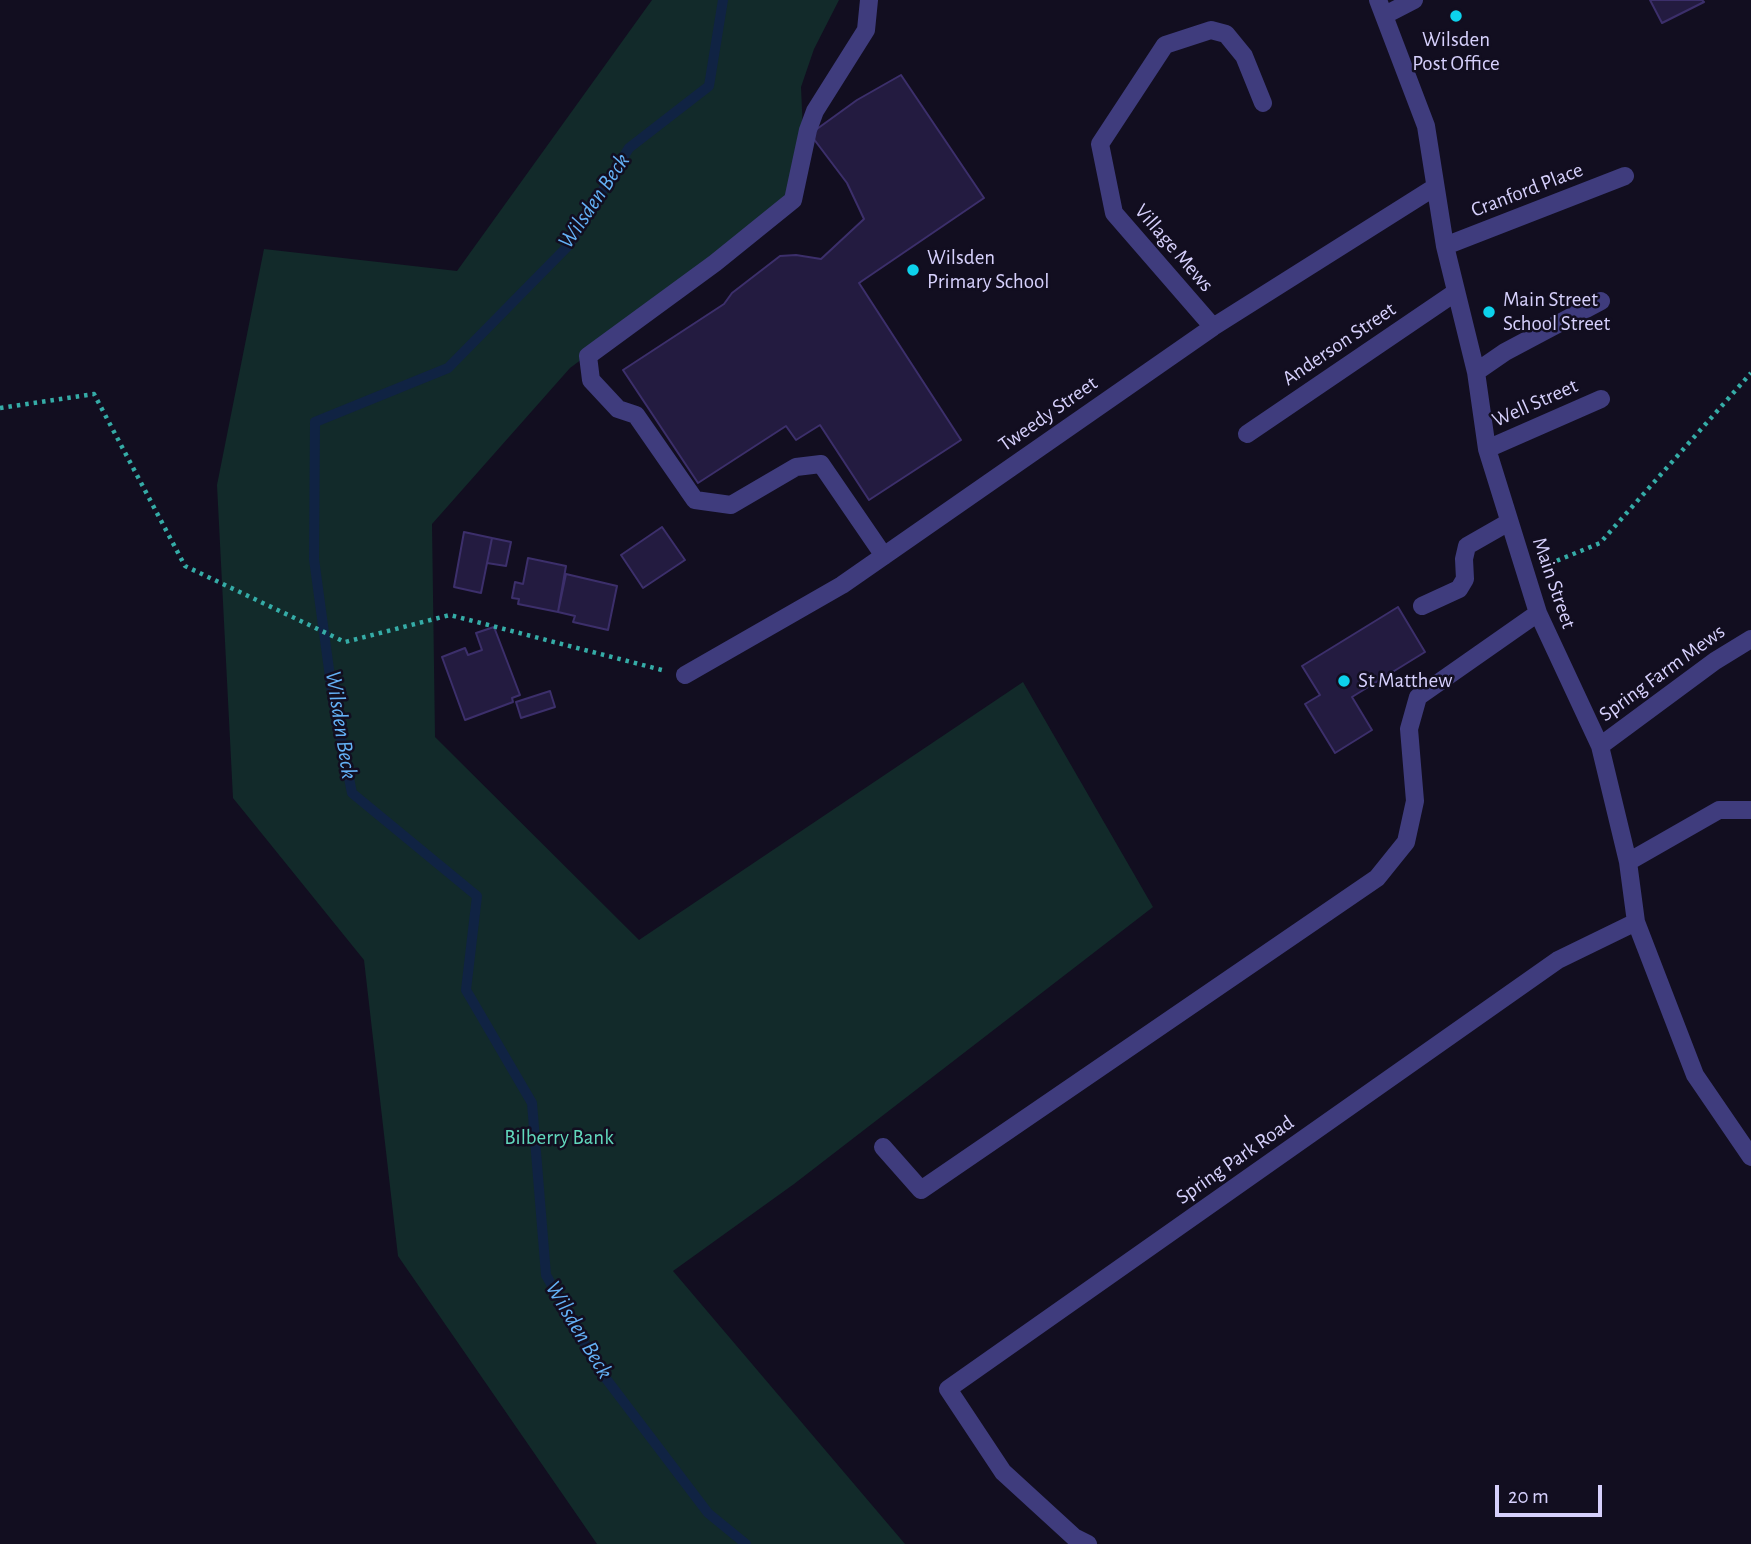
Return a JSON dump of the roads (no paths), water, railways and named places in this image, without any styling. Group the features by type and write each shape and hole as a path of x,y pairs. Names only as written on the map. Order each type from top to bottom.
{"street":[{"path":"869,0 866,30 815,111 808,130 793,200 715,263 588,356 591,380 618,410 636,415 695,500 731,505 796,467 821,464 884,556"},
{"path":"1381,7 1414,0"},
{"name":"Main Street","path":"1381,7 1426,127 1445,246 1476,372 1487,449 1538,613 1600,746 1628,862 1636,922 1695,1075 1751,1157"},
{"name":"Village Mews","path":"1213,327 1114,213 1100,144 1165,45 1211,30 1226,34 1244,57 1263,103"},
{"name":"Cranford Place","path":"1445,246 1625,176"},
{"name":"Tweedy Street","path":"685,675 842,585 1213,327 1435,187"},
{"name":"Anderson Street","path":"1247,434 1456,292"},
{"path":"1476,372 1504,352 1601,301"},
{"name":"Well Street","path":"1487,449 1601,399"},
{"path":"1422,606 1459,589 1465,579 1464,559 1467,546 1509,522"},
{"path":"883,1147 921,1190 1377,878 1406,842 1415,801 1409,729 1418,697 1538,613"},
{"name":"Spring Farm Mews","path":"1600,746 1714,662 1751,639"},
{"path":"1628,862 1719,810 1751,810"},
{"name":"Spring Park Road","path":"1088,1544 1074,1537 1003,1472 948,1389 1558,960 1636,922"}],"waterway":[{"name":"Wilsden Beck","path":"723,0 709,86 629,148 568,246 448,368 315,422 314,559 333,699 352,793 477,896 466,990 532,1103 546,1275 601,1372 708,1513 746,1544"}],"place":[{"name":"Wilsden Post Office","path":"1456,16"},
{"name":"Wilsden Primary School","path":"913,270"},
{"name":"Main Street School Street","path":"1489,312"},
{"name":"St Matthew","path":"1344,681"}],"park label":[{"name":"Bilberry Bank","path":"559,1138"}]}
